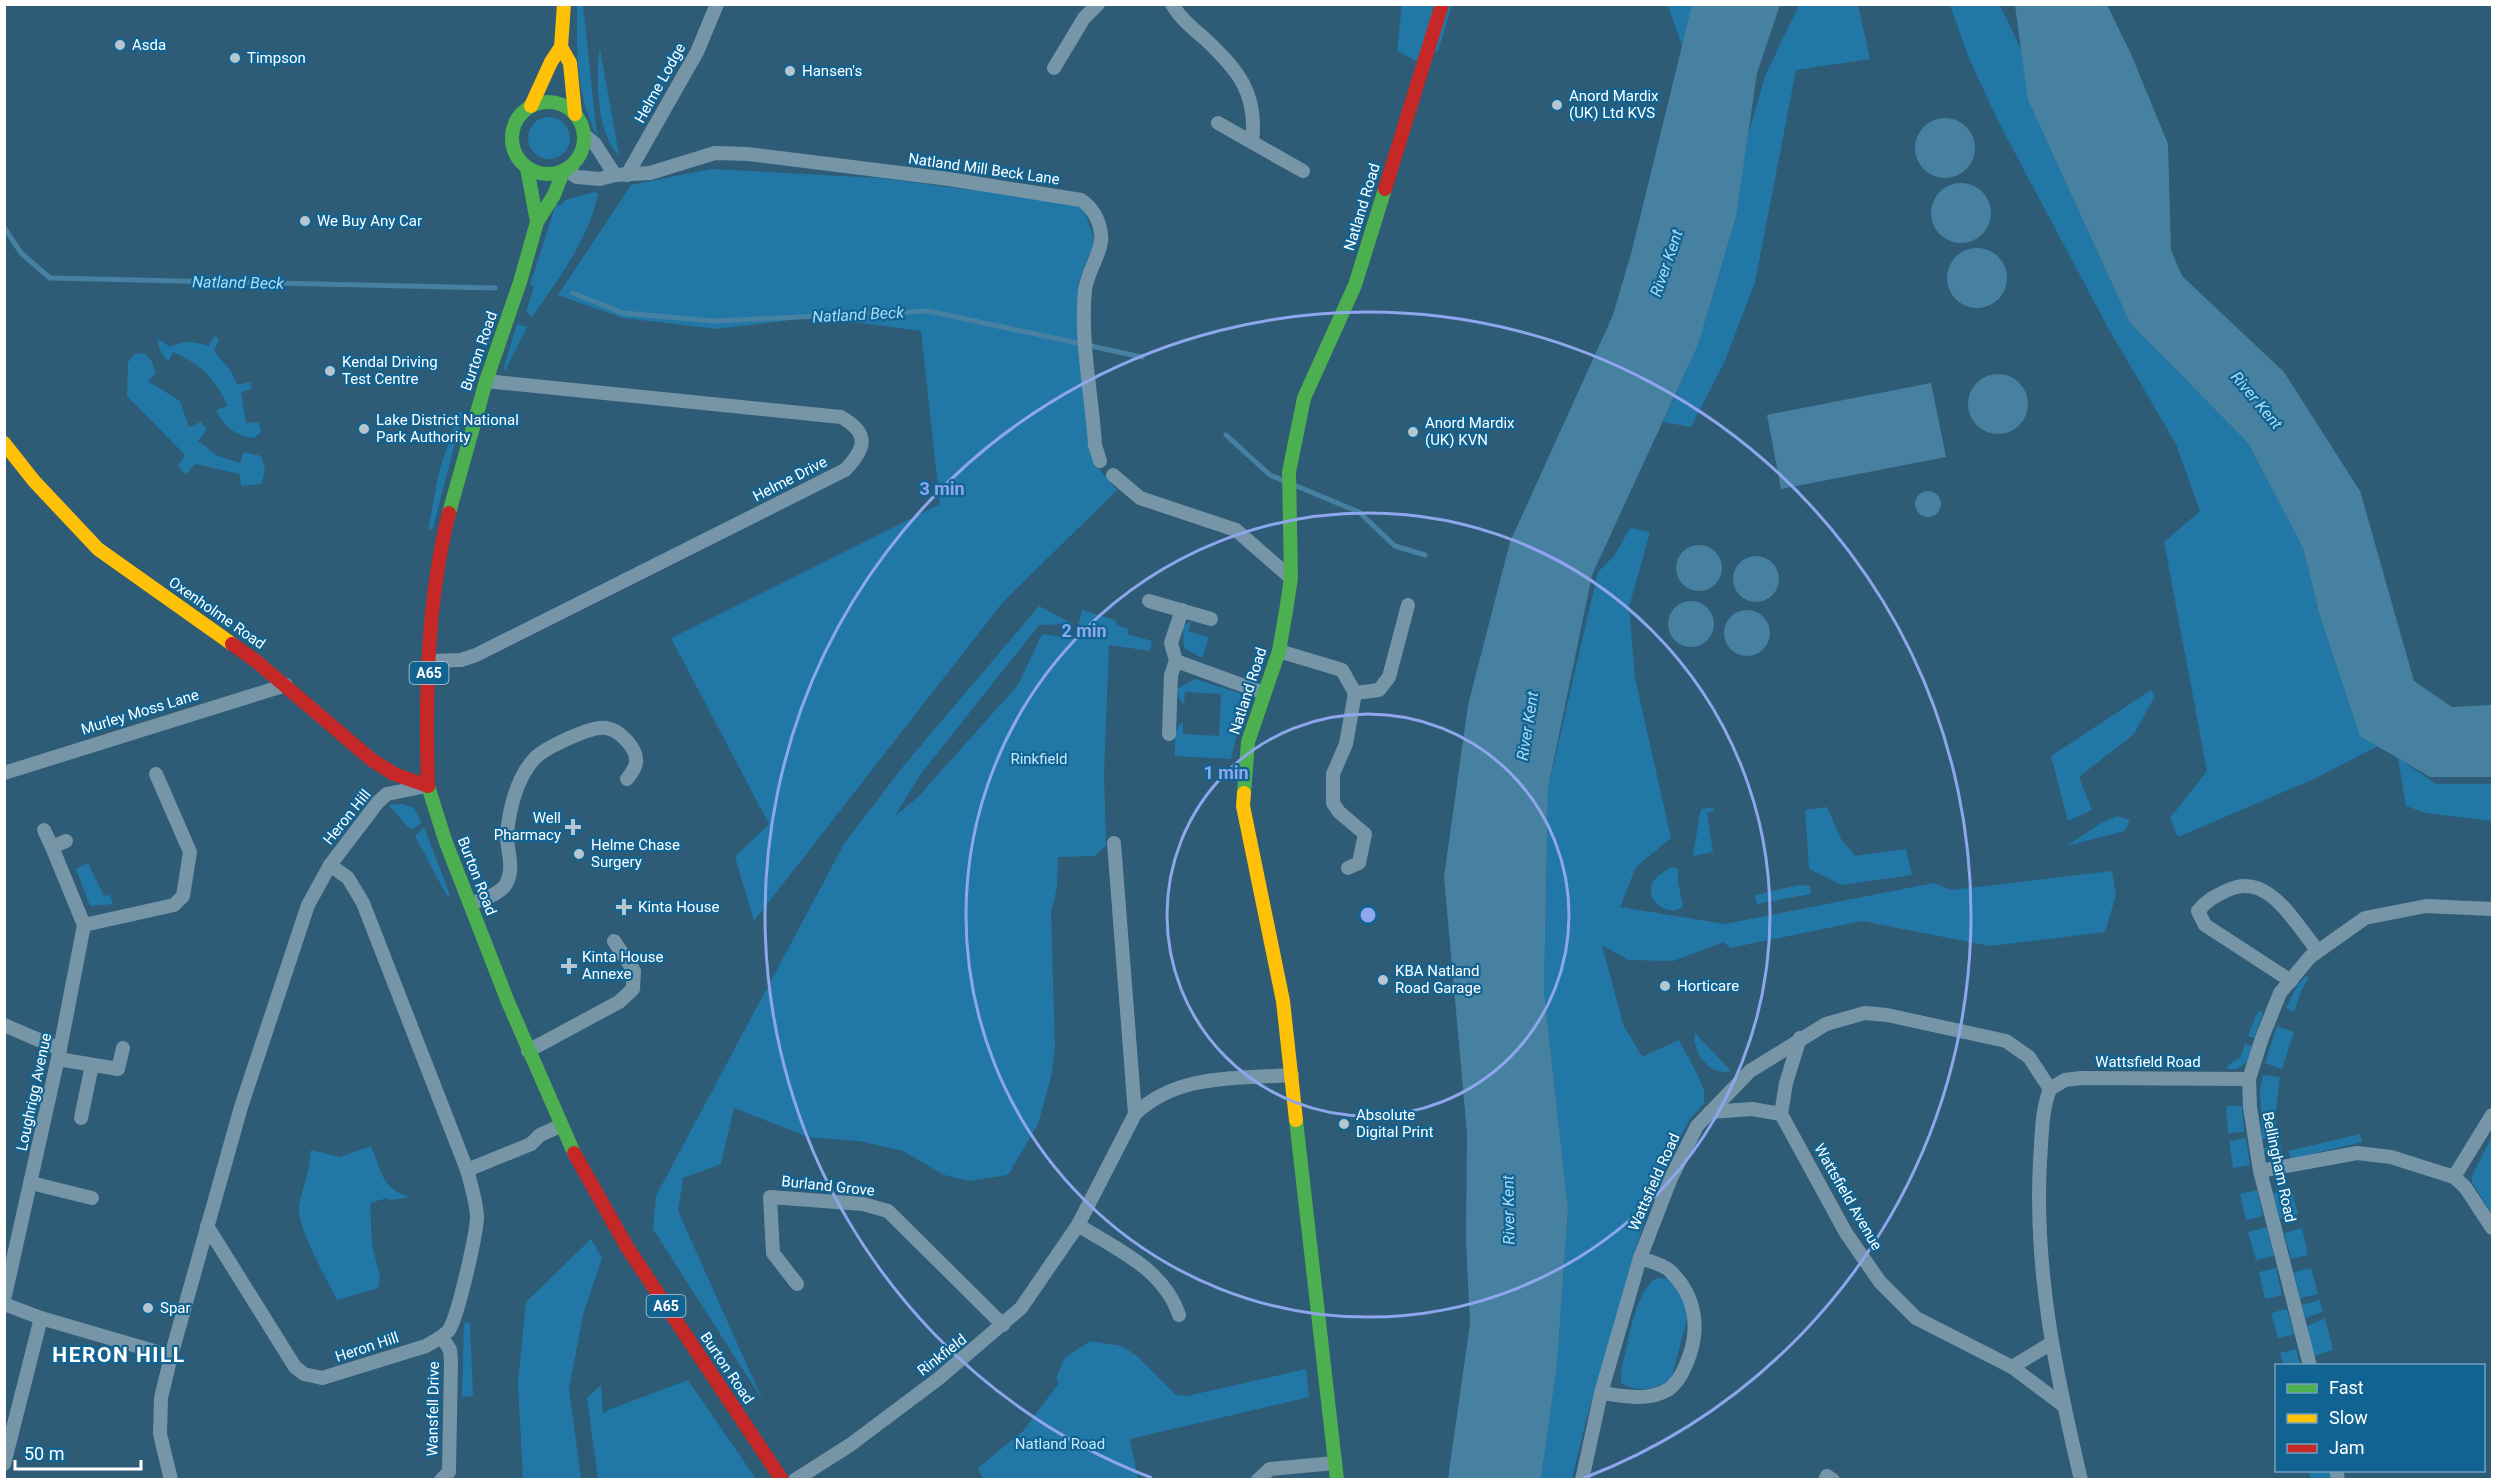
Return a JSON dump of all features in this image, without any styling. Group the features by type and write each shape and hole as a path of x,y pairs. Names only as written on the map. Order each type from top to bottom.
{"main road":[{"name":"A65","path":"526,168 514,152 512,131 522,113 531,106 551,62 561,48 564,4"},
{"name":"Natland Road","path":"1336,1479 1292,1075 1267,912 1243,806 1248,742 1278,651 1291,578 1289,472 1304,398 1355,285 1442,4"},
{"name":"A65","path":"561,48 570,63 575,114 584,135 580,155 565,171"},
{"path":"531,106 542,102 554,102 575,114"},
{"path":"526,168 544,175 565,171"},
{"name":"Burton Road","path":"526,168 537,222"},
{"name":"Burton Road","path":"565,171 554,195 537,222 520,282 486,381 458,476 437,561 429,661 428,786 438,820 470,904 560,1126 627,1247 782,1479"},
{"name":"Oxenholme Road","path":"4,443 34,481 98,549 256,660 372,760 394,774 428,786"}],"street":[{"name":"Helme Lodge","path":"621,175 697,52 717,4"},
{"path":"1054,68 1084,18 1098,4"},
{"path":"1172,4 1179,15 1223,56 1251,96 1254,119 1252,142"},
{"path":"1218,123 1304,171"},
{"path":"584,135 621,175"},
{"name":"Natland Mill Beck Lane","path":"565,171 577,177 600,179 650,173 715,153 748,154 949,179 1081,200 1090,206 1102,236 1085,288 1086,333 1095,446 1100,461"},
{"name":"Helme Drive","path":"429,661 461,660 476,655 845,470 860,453 862,437 854,425 842,417 814,412 486,381"},
{"path":"1113,475 1140,498 1236,530 1291,578"},
{"path":"1149,600 1211,619"},
{"path":"1355,693 1379,690 1389,677 1408,605"},
{"path":"1169,734 1171,675 1176,661 1171,643 1182,610"},
{"path":"1278,651 1342,670 1355,693 1346,744 1333,774 1333,803 1339,812 1365,834 1359,863 1348,868"},
{"path":"1176,661 1264,693"},
{"name":"Murley Moss Lane","path":"4,773 286,685"},
{"path":"470,904 496,893 505,886 511,870 507,836 513,803 522,777 536,757 573,736 605,727 621,734 637,755 636,766 627,779"},
{"path":"44,830 84,925 174,905 183,896 190,852 168,786 156,774"},
{"name":"Heron Hill","path":"171,1479 160,1434 161,1398 171,1356 241,1107 308,905 330,865 368,814 387,794 428,786"},
{"path":"51,847 66,841"},
{"path":"1114,843 1135,1114"},
{"name":"Heron Hill","path":"207,1226 295,1366 304,1374 322,1378 426,1346 442,1337 453,1322 477,1217 467,1170 363,903 348,878 330,865"},
{"path":"2291,981 2205,924 2198,911 2207,899 2236,886 2257,886 2271,893 2318,951"},
{"name":"Bellingham Road","path":"2310,1364 2260,1171 2250,1107 2249,1079 2280,993 2310,957 2365,918 2426,906 2493,909"},
{"name":"Loughrigg Avenue","path":"4,1302 59,1054 84,925"},
{"path":"528,1051 619,1002 633,989 634,971 614,942"},
{"name":"Wattsfield Road","path":"1582,1479 1601,1393 1640,1258 1671,1178 1697,1126 1750,1071 1800,1038 1826,1024 1865,1013 1898,1017 2006,1041 2029,1057 2050,1089 2065,1080 2081,1078 2249,1079"},
{"path":"4,1025 59,1054 92,1065 118,1069 123,1048"},
{"path":"1710,1112 1752,1109 1781,1114 1786,1083 1800,1038"},
{"path":"81,1118 92,1065"},
{"name":"Rinkfield","path":"795,1479 874,1427 947,1372 1021,1308 1078,1225 1135,1114 1149,1100 1176,1087 1292,1075"},
{"path":"2050,1089 2043,1118 2038,1196 2042,1267 2050,1344 2081,1479"},
{"name":"Wattsfield Avenue","path":"1781,1114 1846,1233 1881,1282 1916,1318 2012,1367 2064,1406"},
{"path":"2454,1177 2493,1115"},
{"path":"467,1170 531,1144 540,1135 560,1126"},
{"path":"2260,1171 2357,1153 2391,1157 2454,1177 2465,1187 2493,1228"},
{"path":"31,1183 92,1198"},
{"name":"Burland Grove","path":"797,1284 773,1253 770,1197 863,1204 888,1211 1003,1325"},
{"path":"1078,1225 1144,1266 1173,1298 1179,1315"},
{"path":"1601,1393 1635,1398 1669,1389 1685,1368 1693,1343 1696,1316 1689,1296 1668,1269 1640,1258"},
{"path":"4,1302 41,1318 171,1356"},
{"path":"4,1464 41,1318"},
{"name":"Wansfell Drive","path":"441,1479 449,1472 452,1398 450,1350 442,1337"},
{"path":"2012,1367 2050,1344"},
{"path":"1258,1479 1270,1469 1335,1463"},
{"path":"1825,1479 1827,1476 1833,1479"}],"green space":[{"path":"577,5 583,5 597,136 581,87"},
{"path":"1402,5 1452,5 1438,51 1417,61 1397,51"},
{"path":"1668,5 1692,5 1683,49"},
{"path":"1799,5 1858,5 1870,59 1796,70 1755,282 1724,363 1691,427 1663,422 1698,345 1736,217 1747,139 1765,76"},
{"path":"1950,5 2000,5 2025,58 2028,100 2130,323 2248,443 2303,548 2319,613 2360,735 2378,746 2314,779 2178,837 2170,818 2207,771 2164,542 2200,511 2176,444 2107,326 1998,121 1968,56"},
{"path":"600,49 619,155 606,134 599,105 598,60"},
{"path":"549,117 564,123 570,138 564,153 549,159 534,153 528,138 534,123"},
{"path":"711,169 880,178 1071,203 1084,210 1095,241 1078,284 1089,446 1094,463 1117,490 1003,602 754,921 735,857 769,824 671,638 940,504 921,331 815,317 718,329 623,318 558,295 631,185"},
{"path":"594,192 598,194 588,227 562,274 532,317 526,312 534,287 530,285 556,204 560,206 566,200"},
{"path":"517,324 527,327 505,371 504,367"},
{"path":"214,336 219,339 214,351 230,370 238,385 251,382 251,389 241,392 246,423 259,422 261,432 254,438 236,433 227,426 216,410 228,406 212,379 200,367 173,352 168,362 160,351 157,338 170,347 184,342 209,346"},
{"path":"144,353 152,362 156,373 148,381 180,401 189,427 201,422 207,429 198,441 218,456 240,463 244,452 261,456 265,469 262,484 241,486 240,474 195,464 186,475 178,466 185,455 127,396 128,362 135,354"},
{"path":"459,412 463,413 433,528 428,530 439,472"},
{"path":"1630,528 1650,532 1629,607 1635,678 1671,838 1636,867 1620,907 1725,924 1934,883 1951,890 2112,871 2116,895 2105,932 1990,946 1862,921 1730,948 1724,942 1673,961 1628,960 1602,945 1623,1024 1642,1057 1679,1040 1704,1090 1704,1104 1689,1120 1659,1181 1641,1232 1587,1417 1572,1479 1541,1480 1557,1365 1568,1209 1544,991 1548,788 1598,572 1614,556"},
{"path":"1039,606 1073,624 1039,625 920,775 895,816 917,798 1018,685 1042,634 1075,639 1082,610 1115,620 1117,625 1128,629 1127,634 1152,641 1150,651 1109,645 1104,774 1106,846 1094,856 1058,857 1057,888 1051,912 1055,1048 1052,1073 1038,1124 1008,1175 970,1181 944,1175 903,1151 859,1141 808,1137 734,1108 721,1164 683,1178 678,1211 763,1401 653,1229 656,1196 844,844 901,769"},
{"path":"1191,621 1188,631 1209,637 1202,658 1184,648 1183,631 1179,629"},
{"path":"1195,679 1239,693 1245,700 1231,759 1175,756 1175,732 1180,724 1183,723 1183,734 1219,736 1221,694 1185,692 1184,704 1179,699 1177,689"},
{"path":"2151,690 2155,696 2134,734 2079,777 2092,810 2068,821 2051,756"},
{"path":"2398,758 2436,784 2492,784 2492,821 2426,813 2406,806"},
{"path":"402,804 414,808 422,823 411,830 388,805"},
{"path":"1714,807 1714,811 1707,813 1713,852 1693,856 1700,813 1702,809"},
{"path":"1827,807 1841,839 1855,856 1906,849 1912,875 1842,885 1809,869 1805,810"},
{"path":"2117,816 2130,820 2125,831 2066,846 2100,824"},
{"path":"424,827 450,895 447,896 415,836"},
{"path":"88,863 104,896 110,895 113,904 90,906 76,869"},
{"path":"1673,867 1678,869 1683,906 1676,910 1668,910 1654,900 1651,893 1652,884 1659,875"},
{"path":"1799,885 1810,886 1811,894 1757,904 1755,895"},
{"path":"2306,976 2309,977 2301,991 2294,1012 2286,1008 2299,983"},
{"path":"2258,1011 2263,1013 2254,1038 2248,1036"},
{"path":"2277,1026 2294,1032 2282,1069 2265,1063"},
{"path":"1695,1033 1731,1071 1716,1070 1704,1062 1696,1048"},
{"path":"2245,1044 2252,1046 2248,1061 2237,1069 2227,1069 2228,1065 2240,1058"},
{"path":"2263,1075 2280,1077 2275,1116 2277,1137 2262,1139 2260,1091"},
{"path":"2226,1106 2242,1106 2244,1132 2228,1133"},
{"path":"2360,1134 2362,1142 2291,1159 2288,1151"},
{"path":"2492,1136 2492,1215 2472,1182 2472,1176"},
{"path":"2246,1138 2250,1165 2233,1168 2229,1141"},
{"path":"2280,1145 2284,1160 2280,1161 2271,1158 2263,1148"},
{"path":"371,1146 380,1171 388,1184 401,1194 410,1197 391,1200 387,1198 370,1203 372,1244 380,1278 378,1288 337,1300 313,1253 299,1214 311,1150 340,1157"},
{"path":"2291,1189 2298,1214 2280,1219 2273,1193"},
{"path":"2257,1190 2263,1216 2246,1220 2240,1194"},
{"path":"2267,1227 2274,1256 2256,1260 2248,1232"},
{"path":"2302,1228 2308,1255 2291,1259 2284,1233"},
{"path":"591,1239 602,1258 583,1315 569,1389 581,1479 523,1479 518,1383 526,1302"},
{"path":"2276,1268 2282,1295 2265,1299 2259,1272"},
{"path":"2311,1268 2318,1294 2300,1298 2294,1272"},
{"path":"1657,1278 1668,1279 1676,1286 1689,1312 1671,1379 1652,1388 1634,1388 1621,1383 1621,1372 1638,1306 1649,1284"},
{"path":"2320,1300 2323,1312 2305,1318 2302,1305"},
{"path":"2287,1309 2294,1334 2278,1338 2271,1313"},
{"path":"2325,1318 2333,1350 2314,1356 2307,1326"},
{"path":"467,1322 470,1324 473,1396 462,1397 464,1324"},
{"path":"1090,1341 1122,1346 1137,1356 1176,1395 1187,1396 1306,1369 1309,1397 1130,1439 1138,1479 983,1479 978,1468 1023,1431 1059,1383 1056,1378 1065,1358"},
{"path":"2296,1349 2300,1364 2284,1364 2280,1353"},
{"path":"688,1380 756,1479 598,1479 587,1398 601,1385 603,1414 608,1410"},
{"path":"2309,1472 2328,1472 2330,1479 2311,1479"}],"water":[{"name":"River Kent","path":"1692,5 1780,5 1757,73 1736,217 1698,345 1592,575 1548,788 1544,991 1568,1209 1557,1365 1541,1479 1448,1479 1470,1324 1466,1242 1467,1133 1444,877 1468,705 1510,542 1613,315 1632,250"},
{"name":"River Kent","path":"2015,5 2107,5 2131,54 2168,144 2171,250 2182,276 2284,372 2360,491 2414,681 2452,707 2492,705 2492,777 2430,777 2360,736 2319,613 2303,548 2248,443 2130,323 2028,100"},
{"path":"1945,118 1966,127 1975,148 1966,169 1945,178 1924,169 1915,148 1924,127"},
{"path":"1961,183 1982,192 1991,213 1982,234 1961,243 1940,234 1931,213 1940,192"},
{"path":"1977,248 1998,257 2007,278 1998,299 1977,308 1956,299 1947,278 1956,257"},
{"path":"1998,374 2019,383 2028,404 2019,425 1998,434 1977,425 1968,404 1977,383"},
{"path":"1931,383 1946,457 1781,489 1767,415"},
{"path":"1928,491 1937,495 1941,504 1937,513 1928,517 1919,513 1915,504 1919,495"},
{"path":"1699,545 1708,546 1716,551 1721,559 1721,577 1716,585 1708,590 1699,591 1690,590 1682,585 1677,577 1676,568 1677,559 1682,551 1690,546"},
{"path":"1756,556 1765,557 1773,562 1778,570 1778,588 1773,596 1765,601 1756,602 1747,601 1739,596 1734,588 1733,579 1734,570 1739,562 1747,557"},
{"path":"1691,601 1700,602 1708,607 1713,615 1713,633 1708,641 1700,646 1691,647 1682,646 1674,641 1669,633 1668,624 1669,615 1674,607 1682,602"},
{"path":"1747,610 1756,611 1764,616 1769,624 1769,642 1764,650 1756,655 1747,656 1738,655 1730,650 1725,642 1724,633 1725,624 1730,616 1738,611"}],"waterway":[{"name":"Natland Beck","path":"4,227 21,253 50,278 495,288"},
{"name":"Natland Beck","path":"573,293 623,313 713,321 928,311 1142,357"},
{"name":"Natland Beck","path":"1226,435 1270,475 1359,512 1395,546 1425,555"}],"traffic: fast":[{"path":"541,102 555,102 574,112 584,131 584,138 584,145 574,164 555,174 541,174 522,164 512,145 512,131 522,112 541,102"},
{"path":"527,168 537,222"},
{"path":"449,513 486,381 520,282 537,222 554,195 563,172"},
{"path":"1244,793 1248,742 1279,651 1286,611 1291,578 1289,472 1304,398 1355,285 1385,189"},
{"path":"428,786 445,840 508,1002 574,1153"},
{"path":"1296,1120 1337,1480"}],"traffic: slow":[{"path":"531,106 551,62 561,47 564,4"},
{"path":"561,47 570,63 575,114"},
{"path":"4,443 34,481 98,549 232,644"},
{"path":"1244,793 1243,806 1283,1001 1296,1120"}],"traffic: jam":[{"path":"1385,189 1442,4"},
{"path":"428,786 429,649 436,580 449,513"},
{"path":"232,644 256,661 372,760 394,774 428,786"},
{"path":"574,1153 627,1247 782,1480"}],"place":[{"name":"Asda","path":"120,45"},
{"name":"Timpson","path":"235,58"},
{"name":"Hansen's","path":"790,71"},
{"name":"Anord Mardix (UK) Ltd KVS","path":"1557,105"},
{"name":"We Buy Any Car","path":"305,221"},
{"name":"Kendal Driving Test Centre","path":"330,371"},
{"name":"Lake District National Park Authority","path":"364,429"},
{"name":"Anord Mardix (UK) KVN","path":"1413,432"},
{"name":"Well Pharmacy","path":"573,827"},
{"name":"Helme Chase Surgery","path":"579,854"},
{"name":"Kinta House","path":"624,907"},
{"name":"Kinta House Annexe","path":"569,966"},
{"name":"KBA Natland Road Garage","path":"1383,980"},
{"name":"Horticare","path":"1665,986"},
{"name":"Absolute Digital Print","path":"1344,1124"},
{"name":"Spar","path":"148,1308"}],"district":[{"name":"HERON HILL","path":"119,1355"}]}
